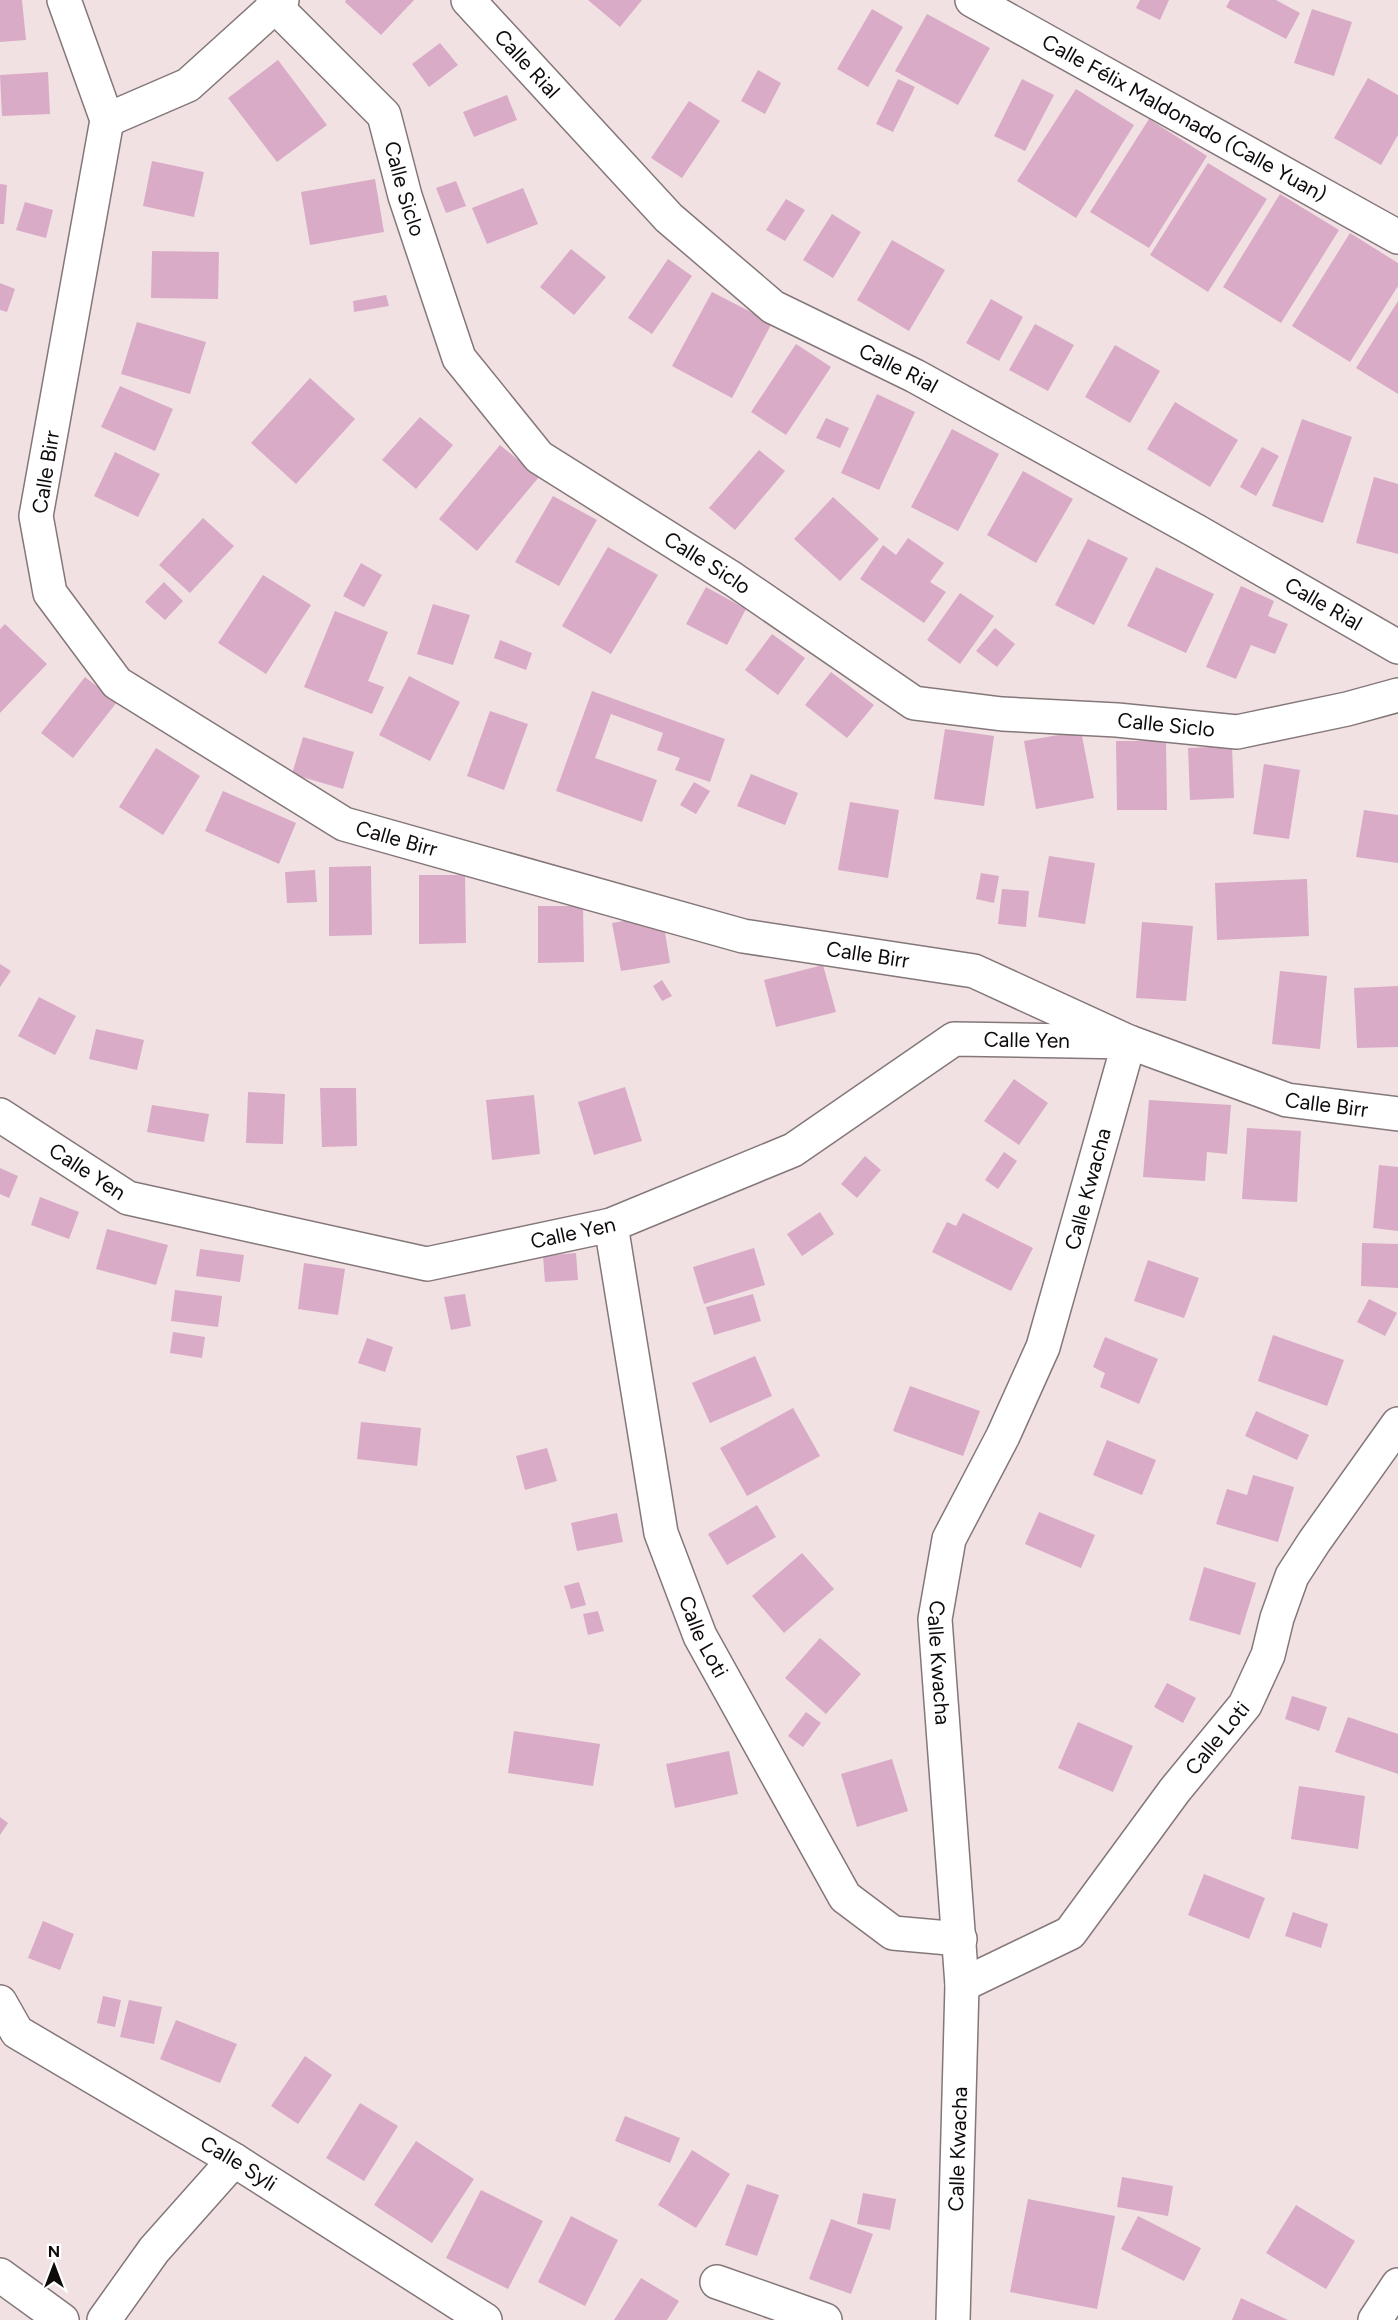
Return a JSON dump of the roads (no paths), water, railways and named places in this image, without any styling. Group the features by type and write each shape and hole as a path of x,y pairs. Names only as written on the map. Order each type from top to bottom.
{"street":[{"name":"Calle Birr","path":"64,0 107,120 36,516 50,593 117,683 344,825 743,936 974,971 1129,1042 1287,1100 1398,1114"},
{"name":"Calle Rial","path":"468,0 669,218 773,308 915,376 1186,525 1398,647"},
{"name":"Calle Félix Maldonado (Calle Yuan)","path":"972,0 1398,237"},
{"path":"107,120 188,85 277,2"},
{"name":"Calle Siclo","path":"277,2 384,115 405,196 459,358 539,457 733,579 914,703 1002,714 1117,720 1237,732 1347,709 1398,695"},
{"name":"Calle Yen","path":"0,1115 128,1198 427,1264 611,1225 793,1150 954,1039 1129,1042"},
{"name":"Calle Kwacha","path":"953,2320 962,1985 935,1619 949,1539 1003,1436 1043,1347 1129,1042"},
{"name":"Calle Loti","path":"611,1225 661,1533 700,1636 846,1897 894,1933 960,1939"},
{"name":"Calle Loti","path":"962,1985 1070,1933 1174,1790 1245,1705 1268,1655 1277,1618 1292,1576 1398,1424"},
{"name":"Calle Syli","path":"0,2002 17,2032 234,2160 485,2320"},
{"path":"104,2320 154,2250 234,2160"},
{"path":"0,2275 62,2320"},
{"path":"717,2282 825,2320"},
{"path":"1375,2320 1398,2285"}]}
